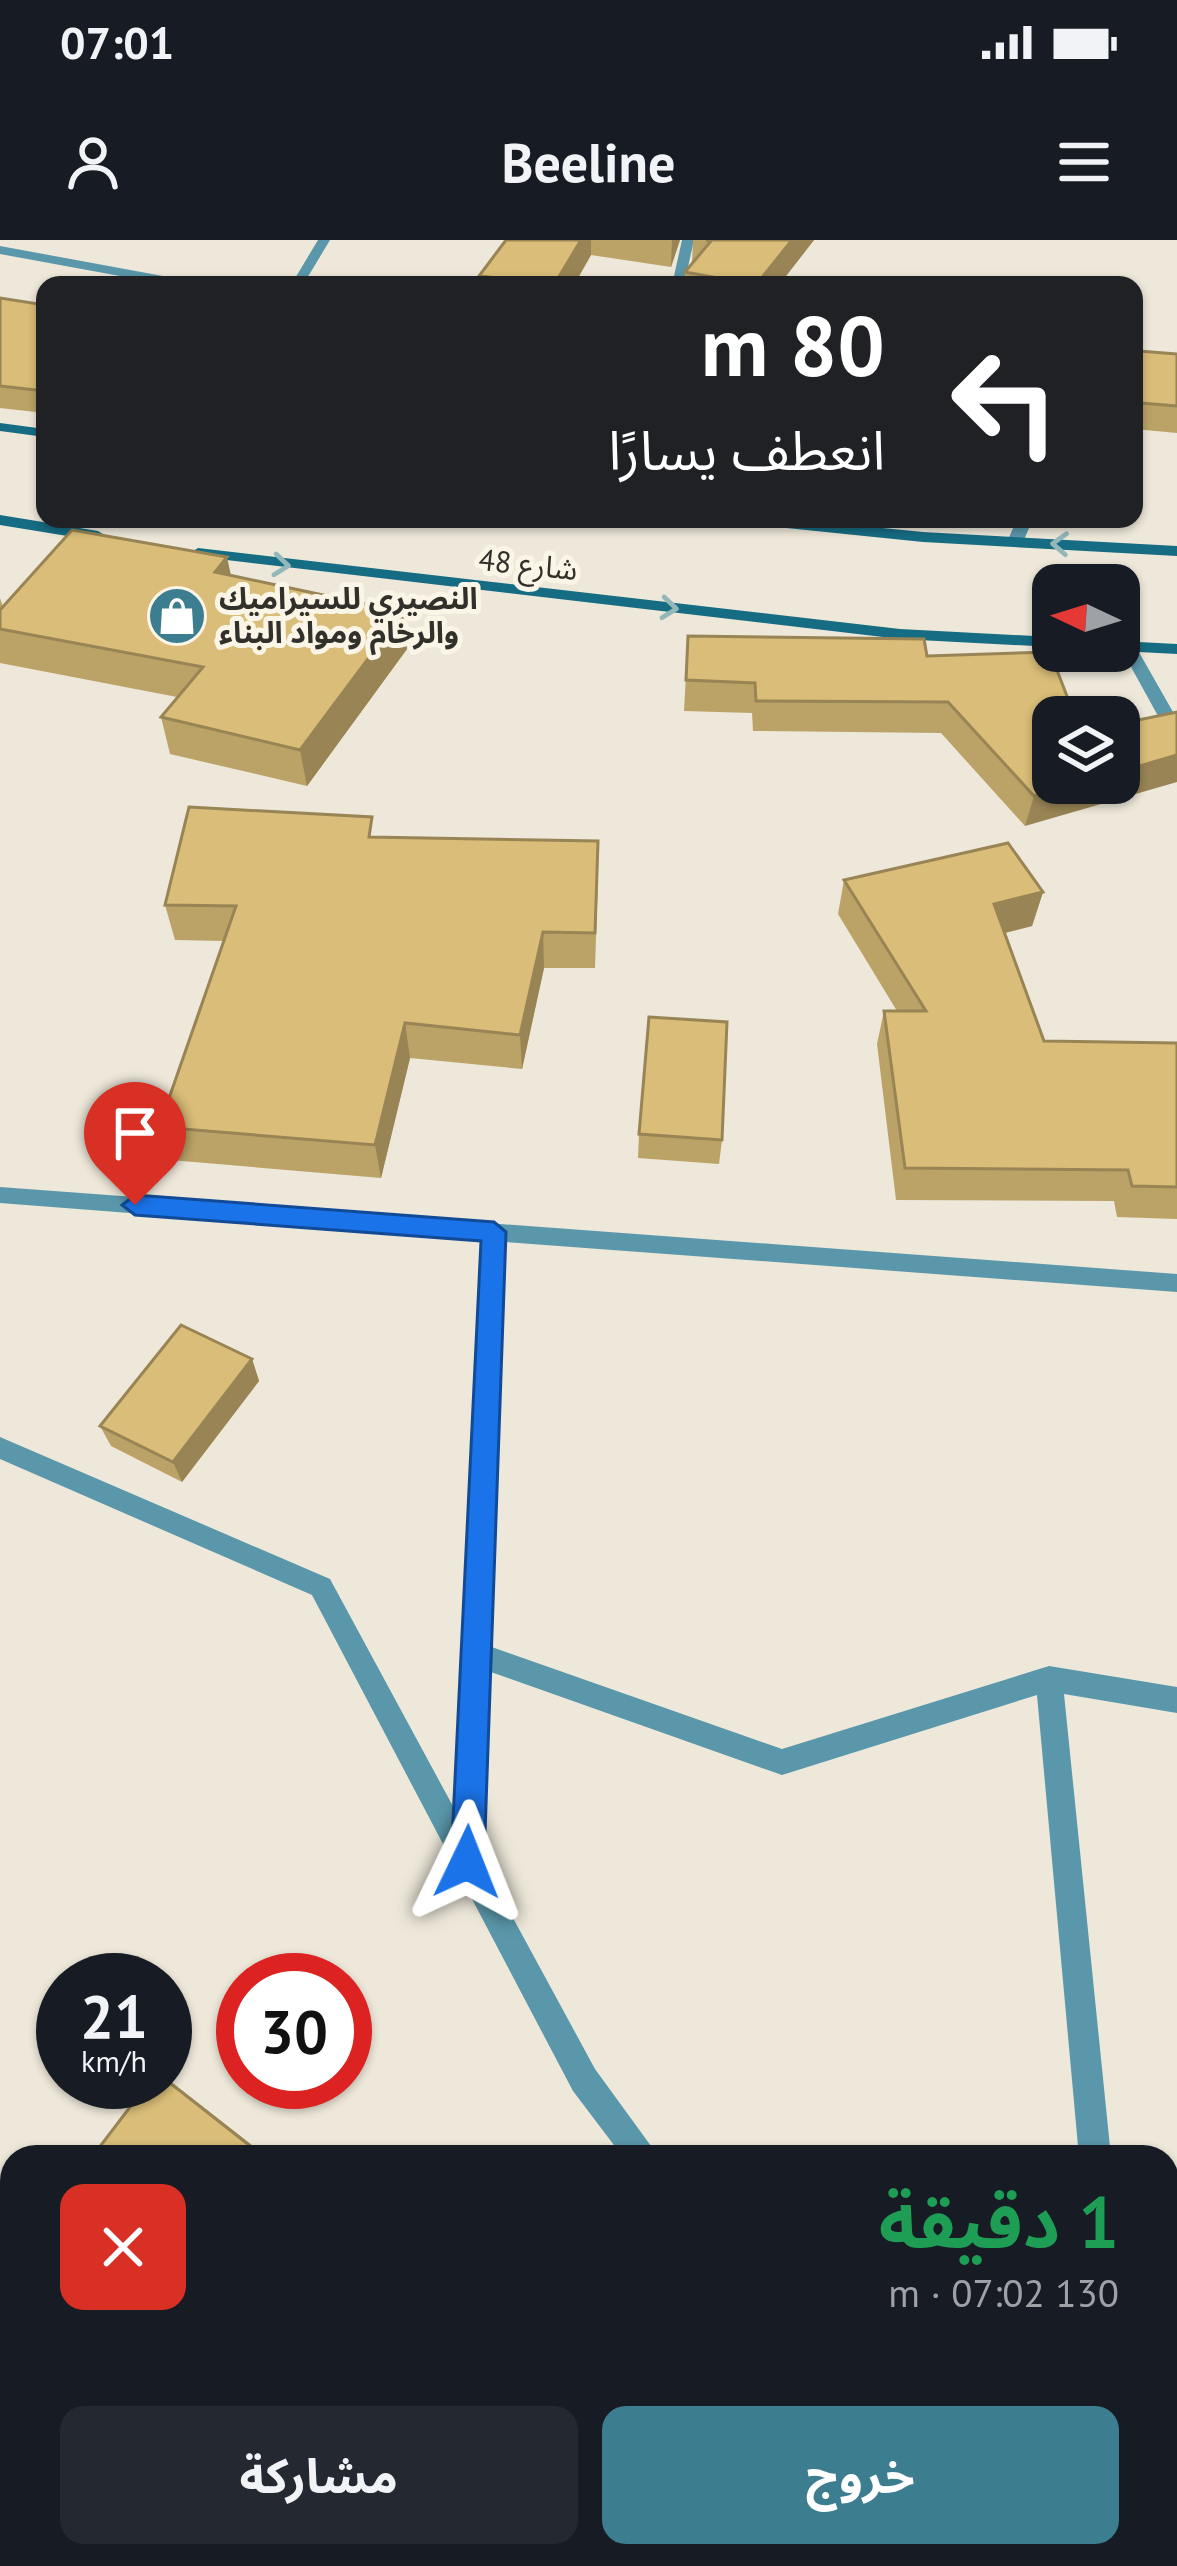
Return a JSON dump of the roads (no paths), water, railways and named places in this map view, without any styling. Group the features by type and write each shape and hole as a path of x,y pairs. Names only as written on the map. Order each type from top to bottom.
{"main road":[{"path":"0,427 36,433"},
{"path":"0,520 36,526"},
{"path":"48,528 109,538"},
{"path":"852,528 1177,550"},
{"name":"شارع 48","path":"174,549 900,634 1032,641"},
{"path":"1140,647 1177,650"}],"street":[{"path":"302,276 324,240"},
{"path":"680,276 688,240"},
{"path":"0,250 141,276"},
{"path":"1015,542 1021,528"},
{"path":"1139,672 1177,734"},
{"path":"0,1195 1177,1283"},
{"path":"467,1862 494,1232"},
{"path":"0,1448 321,1587 584,2080 634,2145"},
{"path":"476,1654 782,1762 1049,1679 1177,1700"},
{"path":"1049,1679 1094,2145"}],"place":[{"name":"النصيري للسيراميك والرخام ومواد البناء","path":"177,616"}]}
